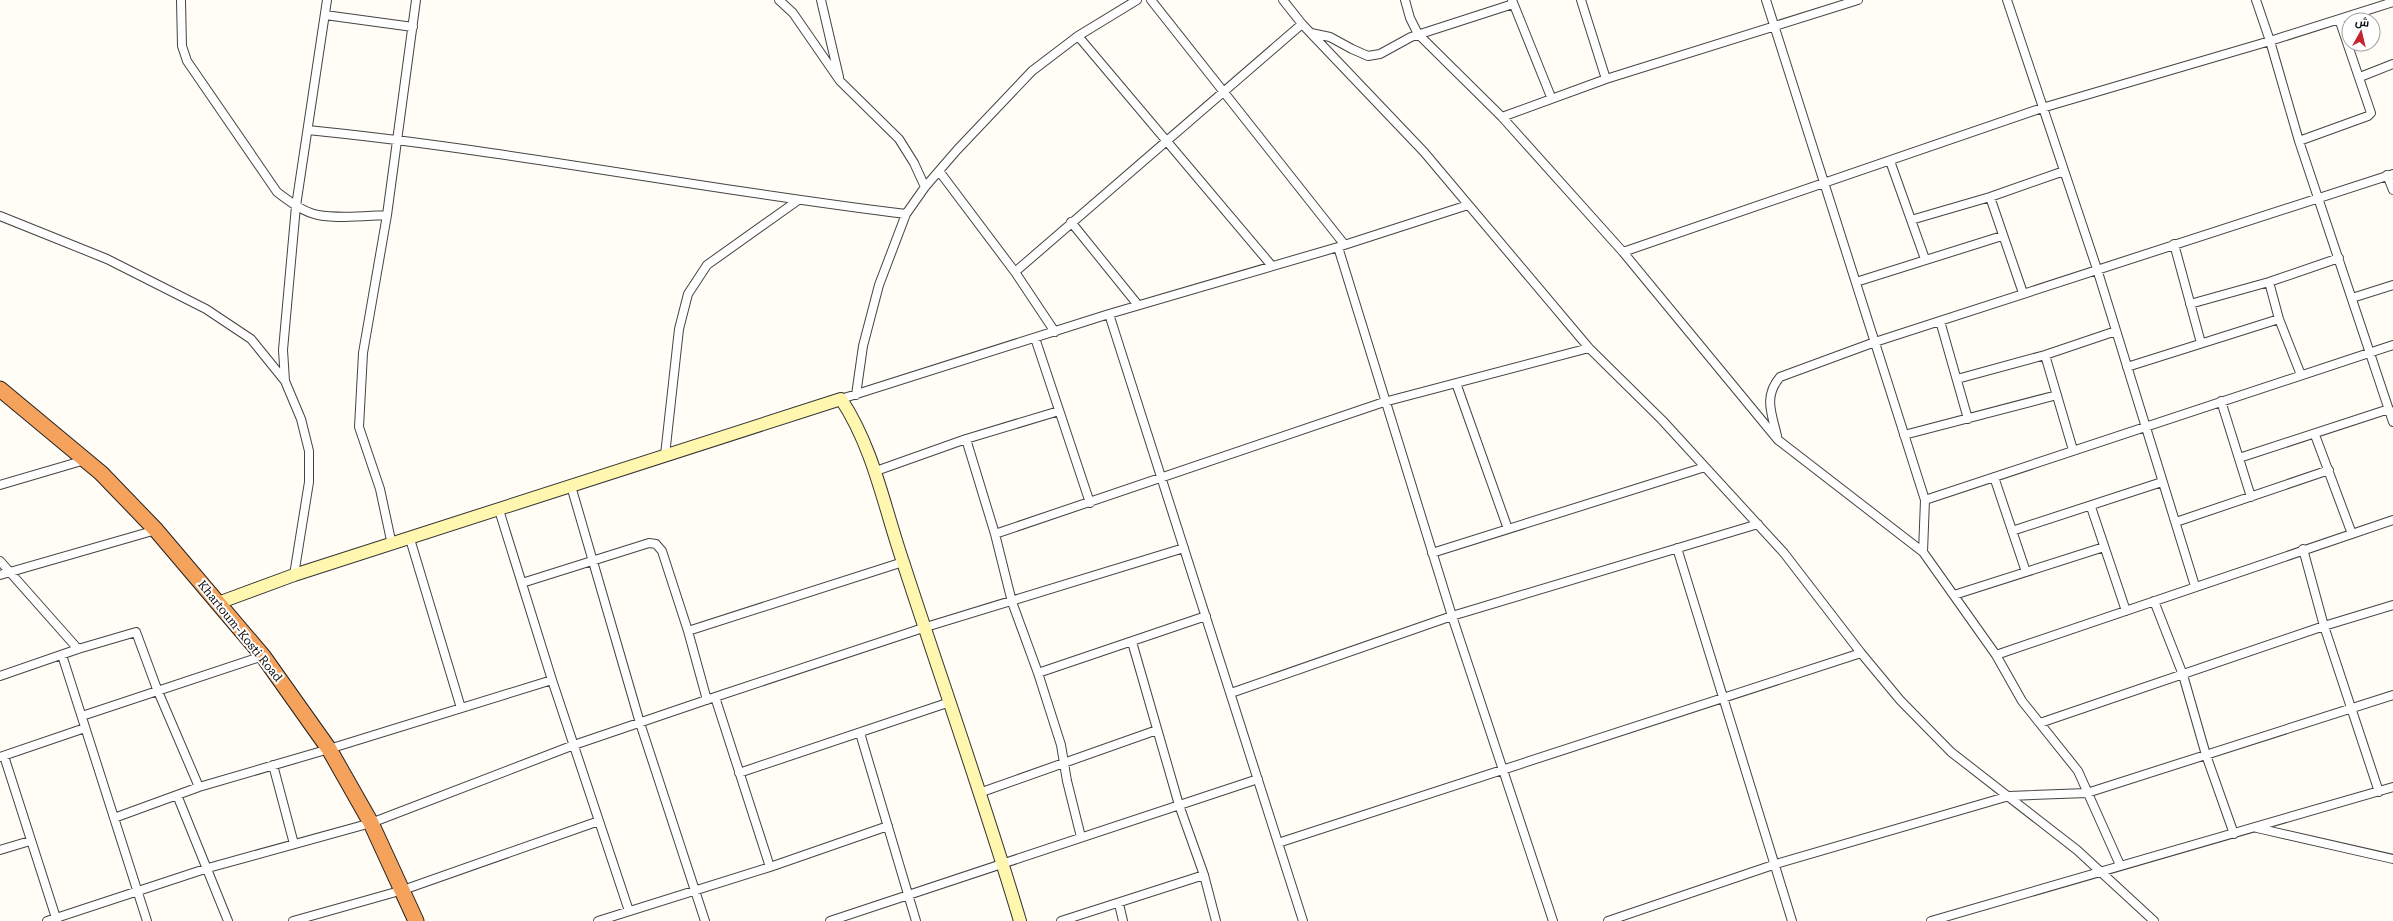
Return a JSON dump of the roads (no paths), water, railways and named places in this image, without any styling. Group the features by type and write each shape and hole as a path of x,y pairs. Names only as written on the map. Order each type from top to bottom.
{"highway":[{"name":"Khartoum-Kosti Road","path":"0,389 85,460 156,530 263,656 329,749 371,823 416,921"}],"street":[{"path":"180,0 182,46 187,61 204,89 277,192 296,206 317,214 343,216 387,215"},
{"path":"285,381 283,350 296,206 327,0"},
{"path":"392,545 380,489 359,428 363,353 387,215 416,0"},
{"path":"780,0 793,13 840,81 899,139 914,163 925,187"},
{"path":"821,0 840,81"},
{"path":"856,395 863,346 879,285 906,214 925,187 1032,72 1078,36 1138,0"},
{"path":"1151,0 1341,246 1384,402 1452,616 1552,921"},
{"path":"1283,0 1310,33 1424,152 1589,348 1662,420 1784,553 1861,653 1900,700 1951,752 2009,796 2101,870 2154,921"},
{"path":"1581,0 1606,79"},
{"path":"1766,0 1776,26 1824,184 1925,500 1923,552"},
{"path":"1502,117 1551,97 1858,0"},
{"path":"2007,0 2097,269 2195,586"},
{"path":"2256,0 2270,41 2299,141 2393,422"},
{"path":"1404,2 1418,34 1502,117 1623,252 1778,440 1923,552 1996,655 2022,701 2078,770 2120,865"},
{"path":"1310,33 1330,37 1352,50 1368,56 1380,54 1418,34 1513,2 1551,97"},
{"path":"1623,252 2042,108 2270,41 2393,2"},
{"path":"325,15 412,27"},
{"path":"2299,141 2368,116 2371,109 2339,19"},
{"path":"1014,272 1222,91 1302,24"},
{"path":"1078,36 1272,266"},
{"path":"2360,77 2393,64"},
{"path":"308,130 397,139 797,201 906,214"},
{"path":"1890,161 1925,259"},
{"path":"939,171 1014,272 1055,332"},
{"path":"1911,220 1990,197 2064,171"},
{"path":"1778,440 1769,398 1772,386 1780,377 1875,342 2390,175 2393,190"},
{"path":"1990,197 2002,236 2023,293"},
{"path":"665,456 679,329 688,294 707,265 797,201"},
{"path":"218,603 294,575 392,545 842,399 1138,305 1341,246 1468,205"},
{"path":"0,216 106,259 206,309 251,339 285,381 301,419 309,451 309,482 294,575"},
{"path":"1071,222 1138,305"},
{"path":"1856,282 1925,259 2002,236"},
{"path":"2174,244 2201,344"},
{"path":"2190,304 2269,282 2339,258"},
{"path":"2269,282 2279,319 2301,375"},
{"path":"2352,298 2393,285"},
{"path":"1109,314 1304,921"},
{"path":"2127,367 2279,319"},
{"path":"1940,321 1968,419"},
{"path":"1957,379 2045,355 2116,330"},
{"path":"1035,338 1090,503"},
{"path":"1925,500 2393,345"},
{"path":"995,534 1384,402 1589,348"},
{"path":"2045,355 2073,450"},
{"path":"1456,383 1508,529"},
{"path":"1904,435 2056,395"},
{"path":"842,399 855,421 876,471 902,562 926,627 1020,921"},
{"path":"2221,401 2251,497"},
{"path":"2239,458 2315,435 2388,409"},
{"path":"876,471 966,439 1059,411"},
{"path":"2315,435 2352,534"},
{"path":"966,439 995,534 1012,602 1038,673 1061,745 1081,837"},
{"path":"0,485 85,460"},
{"path":"1432,553 1705,467"},
{"path":"2176,522 2329,470"},
{"path":"1994,477 2026,572"},
{"path":"2012,531 2091,507 2162,482"},
{"path":"571,486 640,723 705,921"},
{"path":"2091,507 2126,610"},
{"path":"499,510 552,680 629,911"},
{"path":"1996,655 2303,549 2393,520"},
{"path":"1231,693 1452,616 1758,524"},
{"path":"0,575 156,530"},
{"path":"410,538 461,708"},
{"path":"522,583 649,543 656,544 662,551 688,631 706,700"},
{"path":"1954,595 2104,547"},
{"path":"47,921 56,920 208,868 371,823 574,745 715,696 926,627 1012,602 1184,548"},
{"path":"1677,548 1776,864 1792,921"},
{"path":"2303,549 2324,626 2350,709 2379,792"},
{"path":"0,561 78,649"},
{"path":"688,631 902,562"},
{"path":"2154,601 2183,674 2206,755 2234,834"},
{"path":"2040,723 2324,626 2393,605"},
{"path":"1038,673 1206,616"},
{"path":"0,676 78,649 136,632 157,689 199,787"},
{"path":"1132,642 1179,806 1204,875 1216,921"},
{"path":"1278,843 1503,771 1861,653"},
{"path":"62,655 148,921"},
{"path":"82,716 157,689 263,656"},
{"path":"114,818 199,787 329,749 552,680"},
{"path":"1608,921 1776,864 2009,796 2087,793 2393,695"},
{"path":"715,696 770,867"},
{"path":"739,773 950,702"},
{"path":"56,920 2,757 85,728"},
{"path":"979,793 1157,730"},
{"path":"860,733 916,921"},
{"path":"273,765 294,844"},
{"path":"830,921 1258,779"},
{"path":"1931,921 2101,870 2256,828 2393,787"},
{"path":"177,795 208,868 228,921"},
{"path":"293,921 324,917 599,820"},
{"path":"598,921 770,867 888,826"},
{"path":"2256,828 2393,859"},
{"path":"0,850 30,840"},
{"path":"1061,921 1119,904 1204,875"},
{"path":"1119,904 1123,921"}]}
